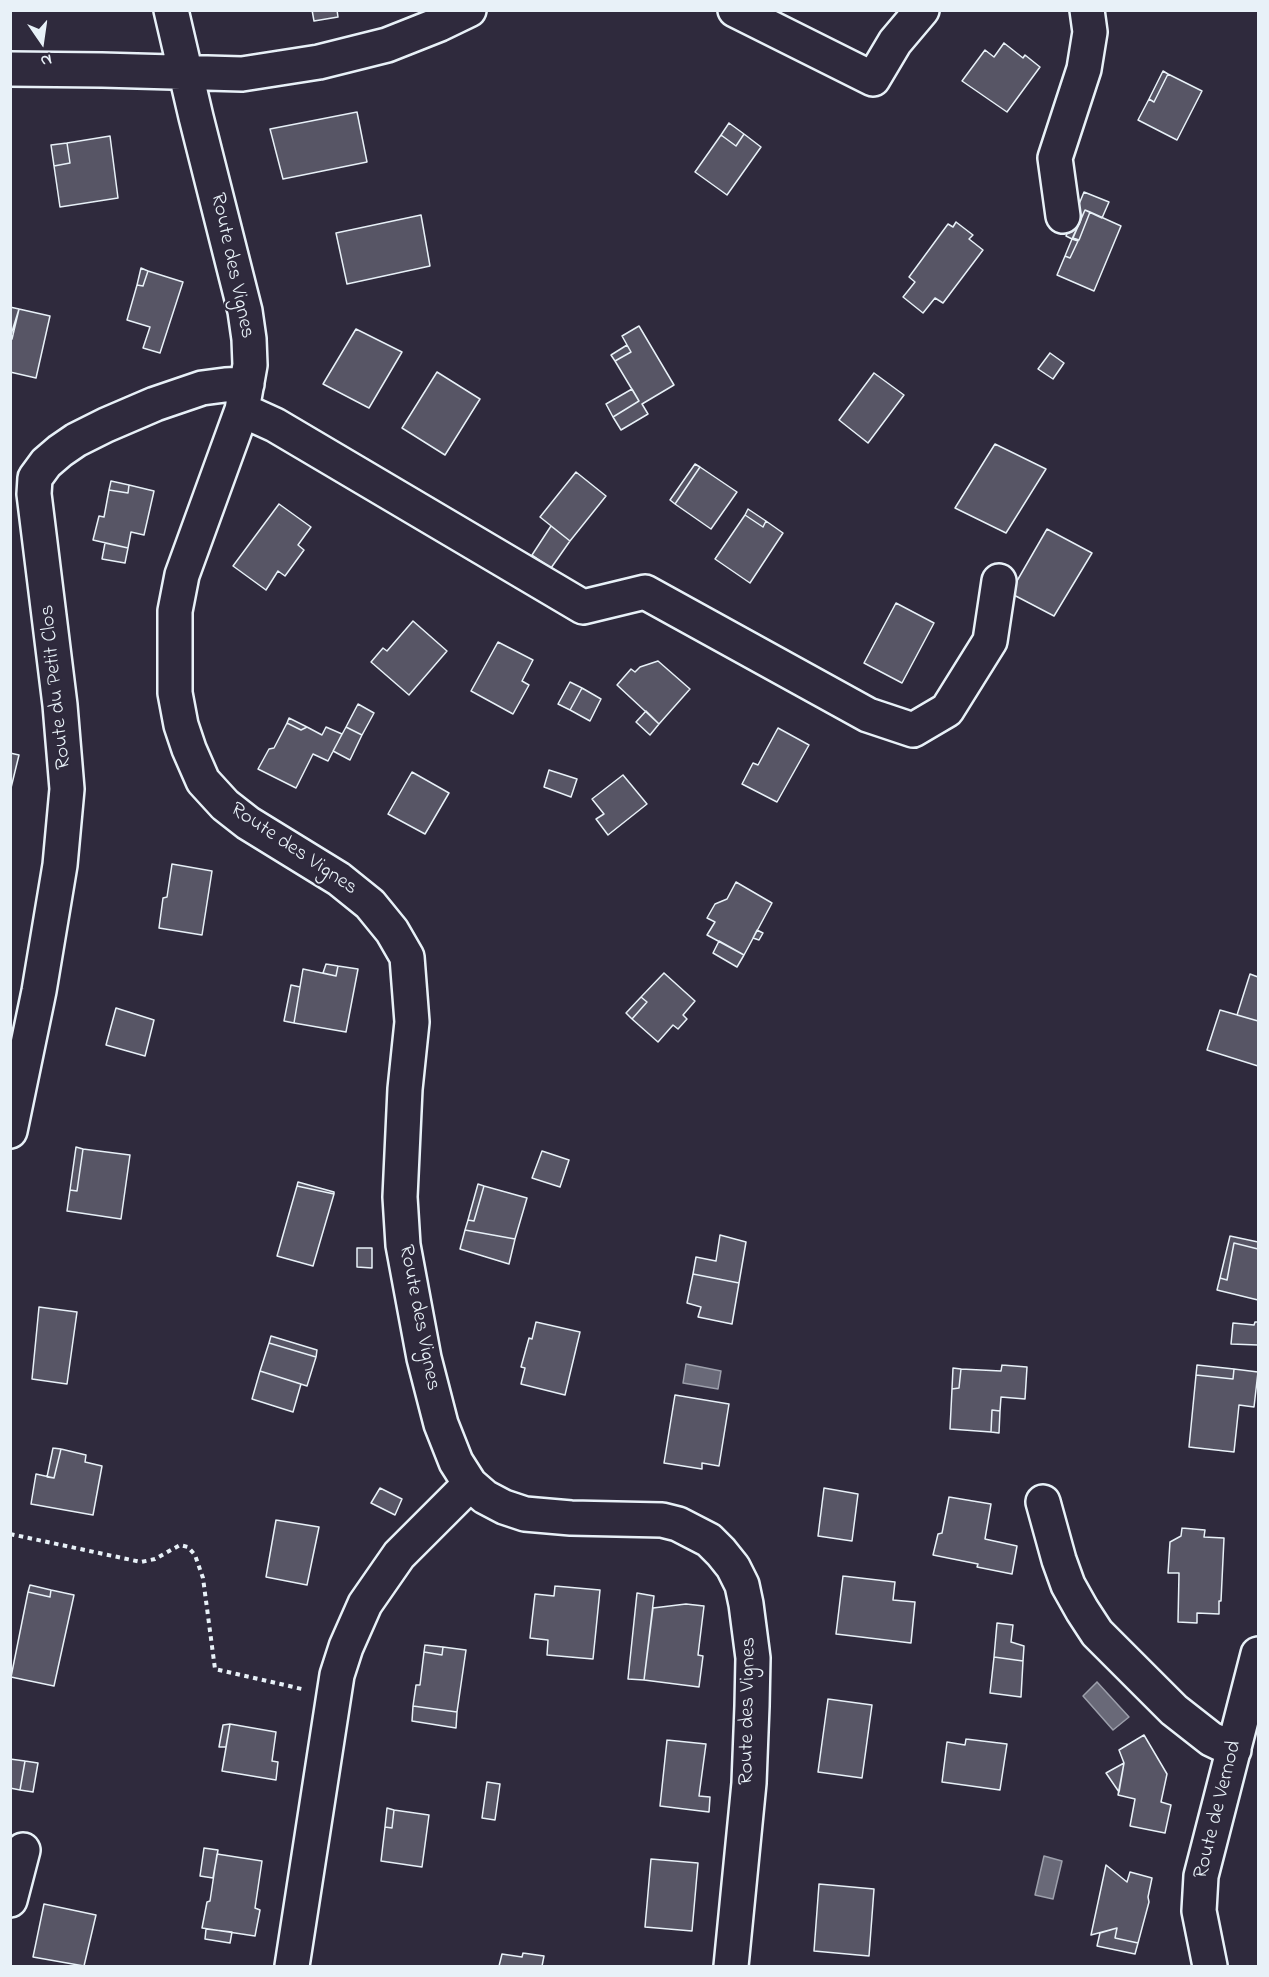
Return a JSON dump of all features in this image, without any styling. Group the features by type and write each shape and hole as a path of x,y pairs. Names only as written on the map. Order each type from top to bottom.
{"street":[{"name":"Route des Vignes","path":"171,10 245,311 249,348 245,397 182,575 175,611 175,693 181,725 203,781 225,805 248,823 339,879 370,904 392,931 407,957 412,1022 405,1089 400,1197 403,1245 419,1338 441,1424 456,1462 470,1484 485,1497 525,1514 571,1518 662,1520 678,1524 709,1540 733,1567 742,1585 753,1658 749,1783 731,1966"},
{"path":"10,69 242,74 319,62 387,45 469,10"},
{"path":"735,10 873,79 895,42 922,10"},
{"path":"1063,216 1054,158 1084,69 1090,32 1087,10"},
{"name":"Route du Petit Clos","path":"10,1131 39,992 60,865 67,789 60,705 34,494 23,473 46,463 76,440 155,404 202,388 225,385 245,397"},
{"path":"245,397 275,425 583,607 645,592 868,715 913,730 946,710 990,641 999,581"},
{"path":"292,1966 334,1696 346,1647 365,1604 399,1555 470,1484"},
{"path":"1043,1502 1068,1585 1097,1633 1174,1710 1211,1739 1234,1750"},
{"name":"Route de Vernod","path":"1210,1966 1202,1928 1199,1895 1201,1876 1258,1654"},
{"path":"10,1900 23,1850"}],"path":[{"path":"10,1534 141,1562 155,1559 180,1545 188,1547 195,1555 203,1578 216,1669 334,1696"}],"water":[{"path":"686,1364 721,1371 718,1389 683,1383"},
{"path":"1097,1682 1129,1717 1113,1730 1083,1696"},
{"path":"1044,1856 1062,1861 1053,1899 1035,1895"}],"building":[{"path":"312,10 337,10 338,17 314,21"},
{"path":"1004,43 1023,58 1025,55 1040,67 1007,112 962,81 985,50 994,57"},
{"path":"1163,71 1168,74 1154,102 1149,99"},
{"path":"1168,74 1202,91 1177,140 1138,120 1149,99 1154,102"},
{"path":"357,112 367,162 283,179 270,129"},
{"path":"729,123 744,134 736,146 721,135"},
{"path":"744,134 761,147 727,195 695,172 721,135 736,146"},
{"path":"110,136 118,198 60,207 54,166 70,163 67,143"},
{"path":"67,143 70,163 54,166 51,145"},
{"path":"1084,192 1109,202 1102,218 1085,210 1072,239 1066,236"},
{"path":"1085,210 1090,212 1079,240 1073,238"},
{"path":"1090,212 1121,226 1094,291 1057,275 1065,256 1070,258 1078,241 1072,239 1079,240"},
{"path":"421,215 430,266 347,284 336,233"},
{"path":"956,222 973,235 969,239 983,250 943,303 935,298 923,313 903,297 915,282 909,277 948,224 953,227"},
{"path":"1072,239 1078,241 1070,258 1065,256"},
{"path":"141,268 148,271 143,286 137,285"},
{"path":"148,271 183,282 160,353 143,348 150,327 127,320 137,285 143,286"},
{"path":"10,307 19,309 12,339 10,338"},
{"path":"19,309 50,316 36,378 10,372 10,338"},
{"path":"639,326 674,385 642,404 648,414 621,430 613,417 639,401 615,361 631,352 622,336"},
{"path":"356,329 402,352 369,408 323,384"},
{"path":"627,345 631,352 615,361 611,355"},
{"path":"1050,353 1064,363 1053,379 1038,369"},
{"path":"437,372 480,399 445,455 402,428"},
{"path":"874,373 904,395 868,443 839,420"},
{"path":"632,389 639,401 613,417 606,404"},
{"path":"995,444 1046,469 1006,533 955,508"},
{"path":"695,464 700,467 675,504 670,500"},
{"path":"700,467 737,492 711,529 675,504"},
{"path":"576,472 606,496 570,541 540,517"},
{"path":"111,481 129,485 128,493 109,490"},
{"path":"129,485 154,491 144,535 131,532 128,548 93,540 99,516 104,517 109,490 128,493"},
{"path":"279,504 311,527 298,545 304,550 285,576 278,571 266,590 233,566"},
{"path":"748,509 766,521 763,527 745,515"},
{"path":"745,515 763,527 766,521 783,533 750,583 715,559"},
{"path":"551,526 570,541 551,568 532,555"},
{"path":"1047,529 1092,553 1054,616 1010,593"},
{"path":"105,543 128,548 125,563 102,559"},
{"path":"896,603 934,623 902,683 864,663"},
{"path":"413,621 447,651 409,695 371,662 383,648 387,651"},
{"path":"498,642 533,660 522,681 529,685 513,714 471,691"},
{"path":"658,661 690,689 659,724 617,685 631,669 635,672 640,667"},
{"path":"570,682 582,688 570,710 558,704"},
{"path":"582,688 601,699 590,721 570,710"},
{"path":"358,704 374,713 362,735 346,727"},
{"path":"646,711 659,724 650,735 636,722"},
{"path":"289,718 307,727 301,730 287,723"},
{"path":"287,723 301,730 307,727 322,735 326,727 342,734 328,761 313,754 296,788 258,769 269,749 274,748"},
{"path":"346,727 362,735 350,760 333,751"},
{"path":"778,728 809,745 777,802 742,784 753,763 758,765"},
{"path":"10,753 19,755 10,792"},
{"path":"549,770 577,779 571,797 544,787"},
{"path":"412,772 449,793 425,834 388,814"},
{"path":"623,775 647,804 608,835 596,819 604,814 592,799"},
{"path":"172,864 212,871 202,935 159,928 163,898 167,897"},
{"path":"736,882 772,903 744,955 707,935 715,922 707,918 715,904 727,899"},
{"path":"757,930 763,933 759,940 753,938"},
{"path":"719,941 744,955 737,967 713,953"},
{"path":"326,964 338,966 336,976 323,973"},
{"path":"338,966 358,969 346,1032 294,1023 303,969 336,976"},
{"path":"664,973 695,1001 683,1015 687,1019 678,1029 673,1025 658,1042 632,1019 647,1002 641,997"},
{"path":"1250,974 1258,977 1258,1021 1237,1015"},
{"path":"291,985 300,987 294,1023 284,1021"},
{"path":"641,997 647,1002 632,1019 626,1013"},
{"path":"116,1008 154,1020 145,1056 106,1045"},
{"path":"1220,1010 1258,1021 1258,1066 1207,1050"},
{"path":"76,1147 83,1149 77,1191 70,1190"},
{"path":"83,1149 130,1155 121,1219 67,1211 70,1190 77,1191"},
{"path":"542,1151 569,1160 560,1187 532,1178"},
{"path":"298,1182 334,1192 334,1194 297,1186"},
{"path":"478,1184 484,1186 474,1221 468,1220"},
{"path":"297,1186 334,1194 313,1266 277,1256"},
{"path":"484,1186 527,1198 515,1239 465,1230 468,1220 474,1221"},
{"path":"465,1230 515,1239 509,1264 460,1249"},
{"path":"720,1235 746,1242 739,1283 693,1274 696,1257 716,1261"},
{"path":"1230,1236 1258,1242 1258,1249 1234,1243 1227,1280 1220,1278"},
{"path":"1234,1243 1258,1249 1258,1300 1217,1290 1220,1278 1227,1280"},
{"path":"357,1248 372,1248 372,1268 357,1267"},
{"path":"693,1274 739,1283 732,1324 698,1317 701,1307 687,1303"},
{"path":"39,1307 77,1312 67,1384 32,1379"},
{"path":"536,1322 580,1332 565,1395 521,1384 525,1368 521,1367"},
{"path":"1258,1322 1258,1345 1231,1344 1233,1323 1254,1325"},
{"path":"271,1336 317,1350 316,1357 269,1343"},
{"path":"269,1343 316,1357 307,1386 260,1371"},
{"path":"1002,1365 1027,1367 1025,1399 1001,1397 1000,1411 992,1410 991,1432 950,1429 952,1389 959,1388 961,1369 1001,1371"},
{"path":"1197,1365 1234,1369 1233,1379 1196,1375"},
{"path":"953,1368 961,1369 959,1388 952,1389"},
{"path":"1234,1369 1258,1372 1254,1407 1239,1405 1234,1452 1189,1447 1196,1375 1233,1379"},
{"path":"260,1371 301,1384 293,1412 252,1399"},
{"path":"675,1395 729,1404 719,1466 702,1463 702,1469 664,1463"},
{"path":"992,1410 1000,1411 999,1433 991,1432"},
{"path":"53,1448 61,1449 54,1478 47,1477"},
{"path":"61,1449 86,1455 85,1462 102,1466 93,1515 31,1504 36,1474 54,1478"},
{"path":"380,1488 402,1499 395,1515 371,1503"},
{"path":"824,1488 858,1494 852,1541 818,1536"},
{"path":"949,1497 991,1504 985,1539 1017,1546 1012,1574 933,1555 938,1534 942,1533"},
{"path":"276,1520 319,1527 307,1585 266,1577"},
{"path":"1182,1528 1205,1530 1204,1537 1224,1538 1219,1614 1197,1613 1197,1623 1178,1622 1179,1573 1168,1573 1170,1542 1181,1536"},
{"path":"843,1576 895,1582 893,1600 915,1602 911,1643 836,1634"},
{"path":"30,1585 51,1590 50,1597 28,1592"},
{"path":"555,1586 600,1590 593,1659 547,1655 548,1640 530,1638 535,1594 554,1596"},
{"path":"51,1590 74,1595 54,1686 11,1677 28,1592 50,1597"},
{"path":"637,1593 654,1596 644,1680 628,1679"},
{"path":"686,1604 704,1606 698,1655 703,1656 699,1687 644,1680 653,1608"},
{"path":"997,1623 1013,1625 1011,1642 1024,1646 1023,1661 994,1657"},
{"path":"425,1645 443,1647 442,1655 424,1652"},
{"path":"443,1647 466,1650 457,1712 413,1706 416,1685 420,1685 424,1652 442,1655"},
{"path":"994,1657 1023,1661 1021,1697 990,1693"},
{"path":"828,1699 872,1705 862,1778 818,1772"},
{"path":"413,1706 457,1712 456,1728 412,1721"},
{"path":"230,1724 276,1732 272,1761 278,1762 276,1780 222,1771"},
{"path":"230,1724 226,1747 219,1747 223,1725"},
{"path":"1144,1735 1167,1774 1161,1802 1171,1805 1165,1833 1130,1826 1135,1799 1118,1795 1124,1763 1119,1750"},
{"path":"966,1739 1007,1744 1000,1790 942,1782 947,1742 965,1745"},
{"path":"667,1740 706,1744 699,1796 710,1797 709,1812 660,1806"},
{"path":"10,1759 25,1761 20,1790 10,1788"},
{"path":"25,1761 38,1763 33,1792 20,1790"},
{"path":"1124,1763 1119,1792 1106,1773"},
{"path":"487,1782 500,1784 495,1820 482,1818"},
{"path":"387,1808 394,1810 392,1828 385,1827"},
{"path":"394,1810 429,1815 422,1867 381,1861 385,1827 392,1828"},
{"path":"204,1848 218,1850 213,1878 200,1876"},
{"path":"217,1854 262,1861 255,1908 260,1910 255,1936 202,1928 207,1902 210,1901"},
{"path":"651,1859 698,1863 692,1931 645,1927"},
{"path":"1106,1865 1127,1882 1130,1872 1152,1878 1149,1902 1138,1943 1115,1938 1117,1928 1091,1935"},
{"path":"819,1884 874,1889 869,1956 814,1951"},
{"path":"44,1904 96,1915 84,1966 33,1957"},
{"path":"1117,1928 1115,1938 1138,1943 1135,1954 1097,1946 1100,1933"},
{"path":"206,1929 232,1932 230,1943 205,1939"},
{"path":"523,1953 544,1956 542,1966 499,1966 502,1954 522,1957"}]}
